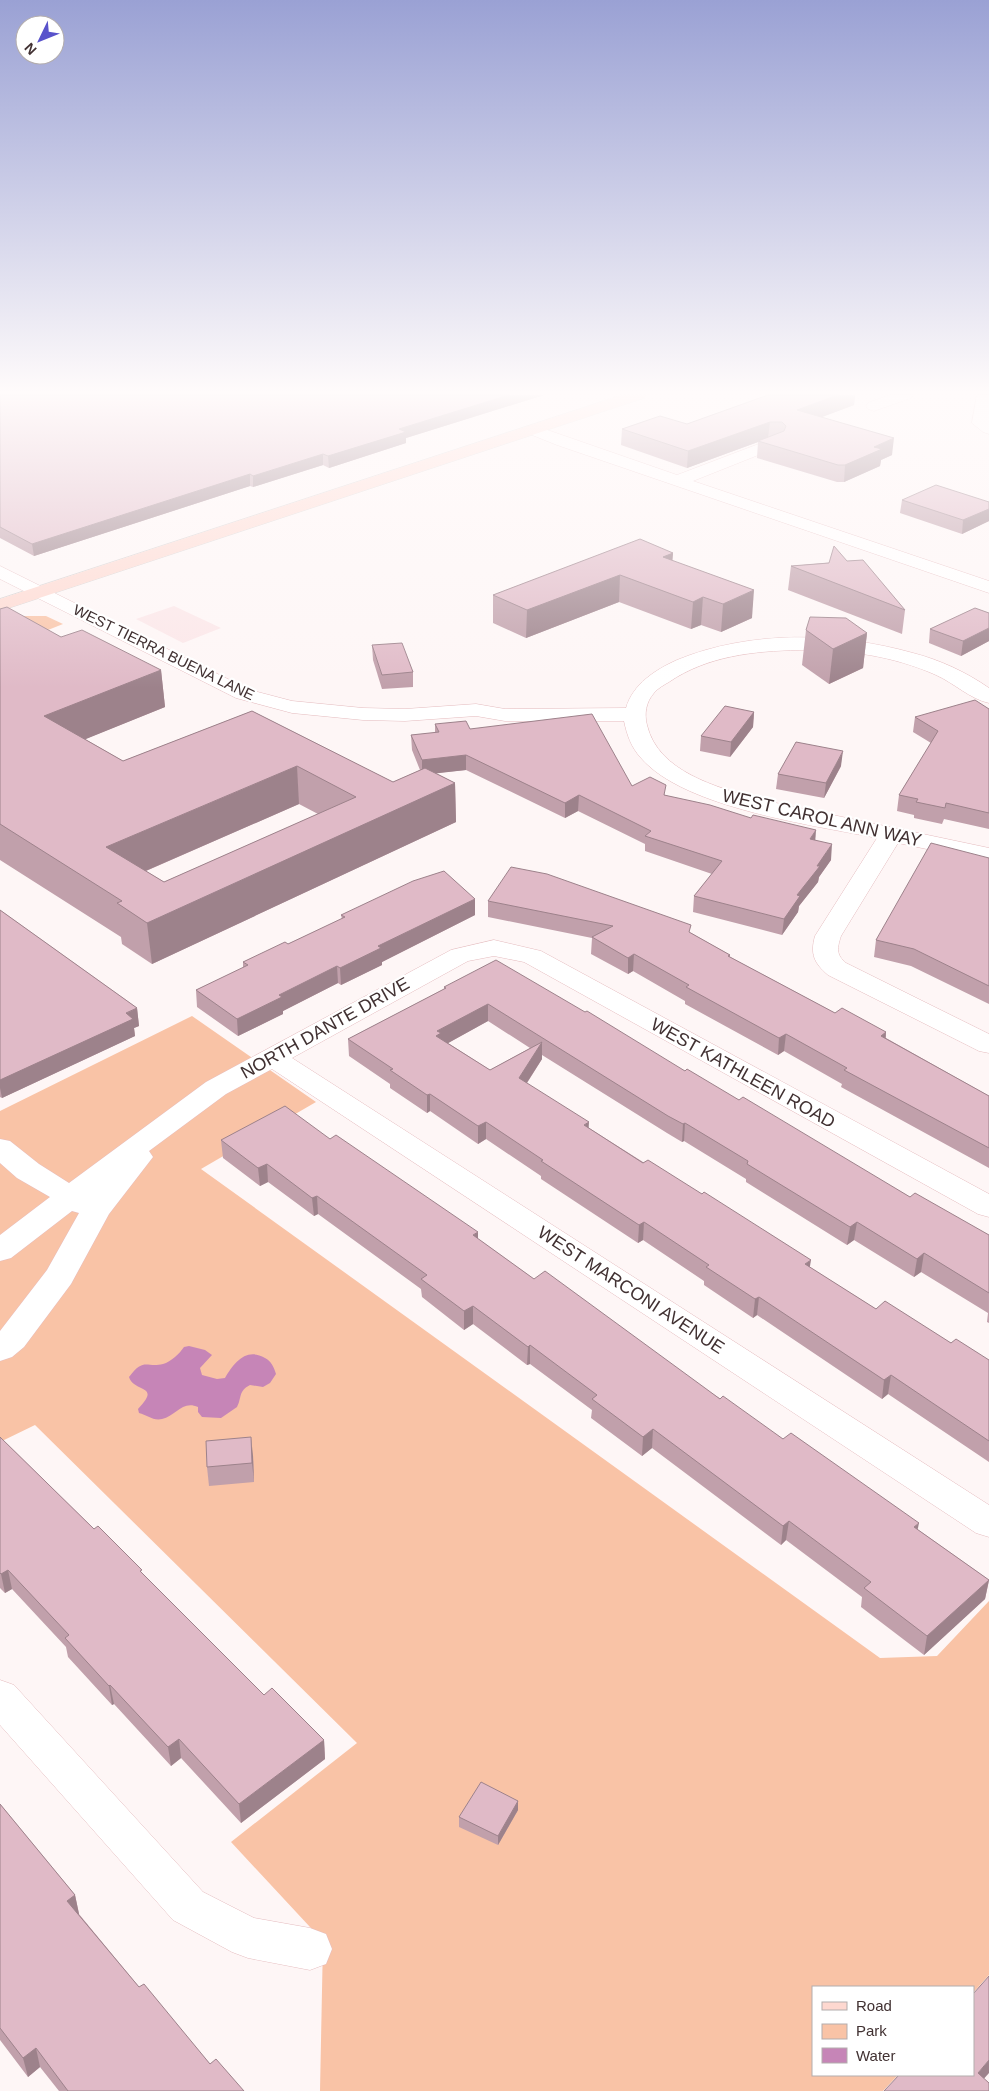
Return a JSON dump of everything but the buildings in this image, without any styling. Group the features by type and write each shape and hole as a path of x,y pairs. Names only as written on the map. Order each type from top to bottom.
{"main road":[{"path":"0,605 343,493"}],"street":[{"path":"711,493 989,587"},
{"name":"WEST TIERRA BUENA LANE","path":"0,572 243,694 292,707 363,714 406,715 476,710 505,715 637,707"},
{"path":"637,707 647,687 660,677 697,660 757,646 792,644 850,646 894,654 940,669 989,697"},
{"name":"WEST CAROL ANN WAY","path":"637,707 636,732 645,750 668,770 688,782 719,795 753,805 989,855"},
{"path":"891,835 828,936 823,950 826,959 837,969 989,1044"},
{"name":"NORTH DANTE DRIVE","path":"0,1252 69,1197 216,1088 460,955 494,948"},
{"name":"WEST KATHLEEN ROAD","path":"494,948 532,956 989,1207"},
{"name":"WEST MARCONI AVENUE","path":"272,1057 989,1523"},
{"name":"NORTH DANTE DRIVE","path":"0,1349 12,1339 60,1276 96,1210 164,1125"},
{"path":"0,1148 28,1171 69,1197 96,1210"},
{"path":"0,1697 188,1906 248,1937 310,1949"}],"shaded area":[{"path":"174,606 221,628 183,643 136,619"}],"green space":[{"path":"22,616 46,616 63,624 48,630 0,624"},
{"path":"192,1016 316,1102 201,1169 880,1658 937,1656 989,1601 989,1975 974,1992 974,1986 812,1986 812,2076 897,2076 883,2091 320,2091 323,1941 231,1842 357,1743 35,1425 0,1442 0,1111"}],"water":[{"path":"189,1346 205,1350 212,1355 200,1368 202,1375 217,1379 225,1378 241,1358 252,1354 267,1359 272,1364 276,1374 270,1383 263,1387 250,1385 246,1387 242,1392 237,1407 221,1418 202,1417 198,1412 198,1407 192,1405 183,1407 162,1419 153,1419 139,1413 138,1409 145,1401 147,1392 132,1382 129,1377 138,1367 166,1363 184,1347"}]}
